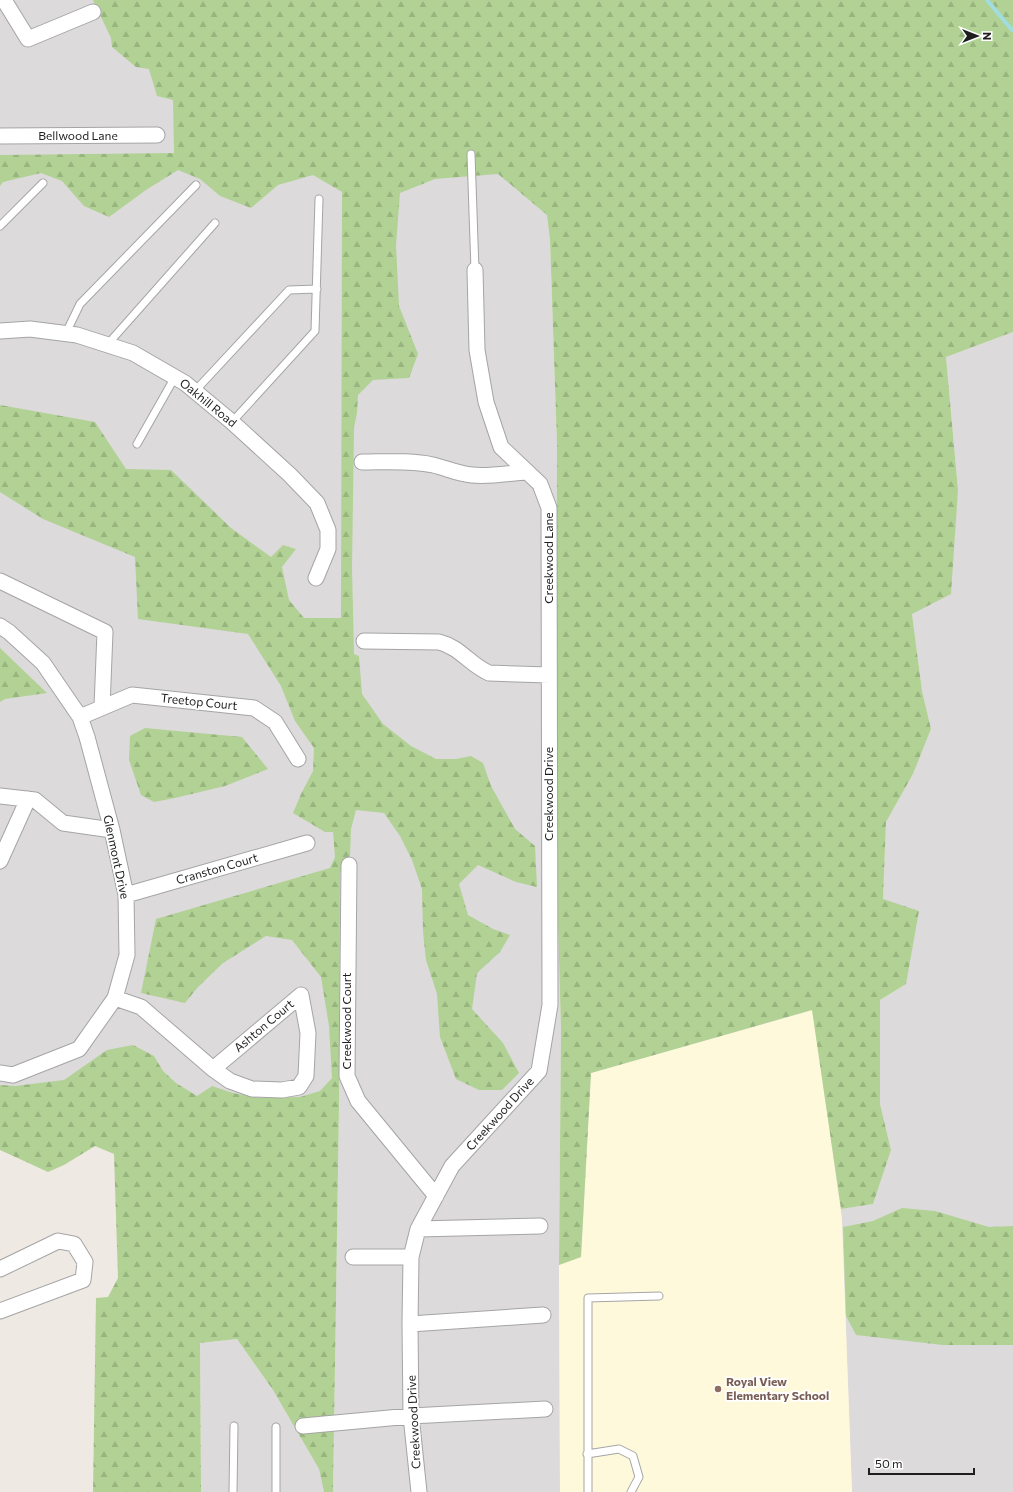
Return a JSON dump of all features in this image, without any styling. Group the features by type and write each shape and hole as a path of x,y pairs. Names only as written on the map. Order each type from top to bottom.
{"street":[{"path":"3,2 28,39 93,12"},
{"name":"Bellwood Lane","path":"0,136 157,135"},
{"name":"Creekwood Lane","path":"475,270 477,350 486,402 501,447 540,484 549,508 549,675"},
{"name":"Oakhill Road","path":"0,330 30,329 77,335 133,353 185,383 232,422 290,475 317,503 328,530 328,549 316,578"},
{"path":"362,462 414,463 446,468 460,474 473,475 527,472"},
{"path":"0,582 106,632 102,708"},
{"name":"Glenmont Drive","path":"0,626 9,632 43,663 80,717 87,737 112,830 126,895 127,955 115,998 79,1049 13,1075 0,1073"},
{"path":"364,642 439,642 450,644 482,670 489,673 549,675"},
{"name":"Creekwood Drive","path":"419,1492 411,1416 410,1324 411,1256 418,1229 452,1166 539,1071 550,1005 549,675"},
{"name":"Treetop Court","path":"80,717 132,695 254,708 275,722 298,758"},
{"path":"0,796 35,800 63,823 112,830"},
{"path":"0,861 28,799"},
{"name":"Cranston Court","path":"126,895 307,843"},
{"name":"Creekwood Court","path":"348,865 347,1076 358,1101 436,1196"},
{"name":"Ashton Court","path":"115,998 141,1007 213,1069 230,1081 252,1088 282,1090 299,1087 306,1076 308,1033 301,995 213,1069"},
{"path":"418,1229 540,1226"},
{"path":"0,1269 58,1241 74,1244 85,1262 83,1280 0,1311"},
{"path":"353,1256 411,1256"},
{"path":"410,1324 543,1315"},
{"path":"303,1426 411,1416 545,1409"}],"lane":[{"path":"471,154 475,270"},
{"path":"0,226 43,183"},
{"path":"66,333 80,304 196,185"},
{"path":"232,422 315,331 319,199"},
{"path":"107,345 215,223"},
{"path":"195,391 289,290 317,289"},
{"path":"137,444 175,377"},
{"path":"588,1492 588,1298 659,1296"},
{"path":"233,1492 234,1426"},
{"path":"276,1427 276,1492"},
{"path":"587,1454 619,1449 633,1456 639,1477 631,1492"}],"shaded area":[{"path":"0,0 172,0 541,159 550,240 557,444 556,856 561,1029 559,1265 560,1492 333,1492 339,1105 0,1109"},
{"path":"1013,332 1013,1492 852,1492 841,1209 873,1204 891,1150 880,1104 880,1000 906,984 883,899 886,822 913,774 931,729 922,691 912,614 958,490 946,357"},
{"path":"813,1010 842,1220 852,1492 560,1492 559,1265 581,1257 591,1073"},
{"path":"237,1339 273,1390 319,1469 324,1492 201,1492 200,1343"}],"green space":[{"path":"93,0 1013,0 1013,332 946,357 958,490 951,594 912,614 922,691 931,729 913,774 886,822 883,899 919,911 906,984 880,1000 880,1104 891,1150 873,1204 841,1209 812,1010 591,1073 581,1257 559,1265 561,1029 556,856 557,444 550,240 547,215 498,174 435,179 400,193 396,245 399,306 418,354 409,378 373,380 358,395 357,413 354,427 352,568 354,654 359,656 362,694 383,724 411,746 436,759 456,759 471,756 483,763 491,786 515,829 535,846 537,887 516,882 478,865 459,884 468,915 493,929 510,935 500,952 477,973 472,1009 503,1043 519,1073 502,1090 479,1090 456,1079 440,1037 437,994 426,960 423,932 422,889 412,860 400,836 384,813 356,810 351,829 350,856 340,873 339,1105 333,1492 324,1492 319,1469 273,1390 237,1339 200,1343 201,1492 93,1492 96,1298 108,1297 118,1278 114,1154 95,1146 64,1165 48,1172 0,1150 0,1085 15,1086 64,1080 107,1050 133,1045 154,1056 163,1071 176,1083 197,1096 212,1086 233,1093 260,1098 300,1097 320,1091 332,1078 329,1026 321,977 292,940 266,936 223,963 198,987 185,1003 141,993 156,919 330,868 335,857 333,832 325,832 293,813 313,771 314,748 295,721 281,686 248,634 138,619 135,557 43,519 0,492 0,405 95,422 126,469 171,470 231,528 271,557 283,545 296,549 282,567 289,600 304,618 341,618 342,192 313,175 278,185 251,208 220,196 200,179 178,170 146,190 109,217 84,206 62,181 41,173 3,182 0,186 0,155 174,153 173,100 157,96 149,69 136,67 112,47 111,38"},
{"path":"0,648 47,693 5,699 0,702"},
{"path":"145,728 242,737 268,769 225,786 154,802 141,795 129,760 130,736"},
{"path":"902,1208 935,1211 989,1227 1013,1226 1013,1345 943,1345 856,1335 846,1316 843,1227 873,1221"}],"waterway":[{"path":"987,0 1012,30"}],"place":[{"name":"Royal View Elementary School","path":"718,1389"}]}
